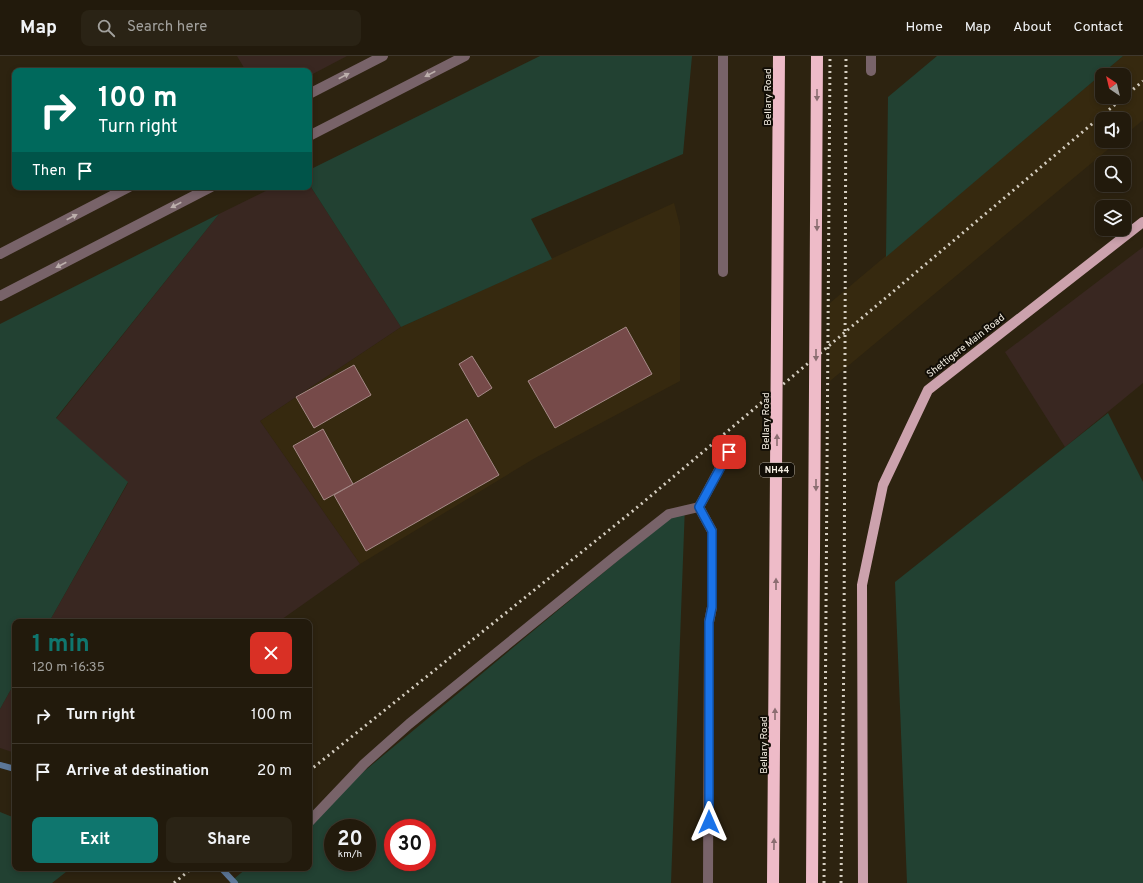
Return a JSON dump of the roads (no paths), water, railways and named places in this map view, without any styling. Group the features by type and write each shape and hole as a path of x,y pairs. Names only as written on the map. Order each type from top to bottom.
{"highway":[{"name":"Bellary Road","path":"773,883 779,56"},
{"path":"812,883 817,56"}],"main road":[{"name":"Shettigere Main Road","path":"862,883 862,585 883,485 928,390 1143,222"}],"street":[{"path":"312,92 383,56"},
{"path":"312,134 465,56"},
{"path":"723,56 723,272"},
{"path":"871,56 871,70"},
{"path":"0,254 123,190"},
{"path":"0,296 205,190"},
{"path":"312,819 364,764 409,724 623,550 669,514 699,507 729,452"},
{"path":"699,507 712,531 712,607 709,622 708,883"}],"waterway":[{"path":"0,765 12,768"},
{"path":"224,871 235,883"}],"railway":[{"path":"824,883 830,56"},
{"path":"841,883 844,648 846,56"},
{"path":"1131,91 1143,81"},
{"path":"312,769 634,510 1116,104"},
{"path":"174,883 188,871"}]}
